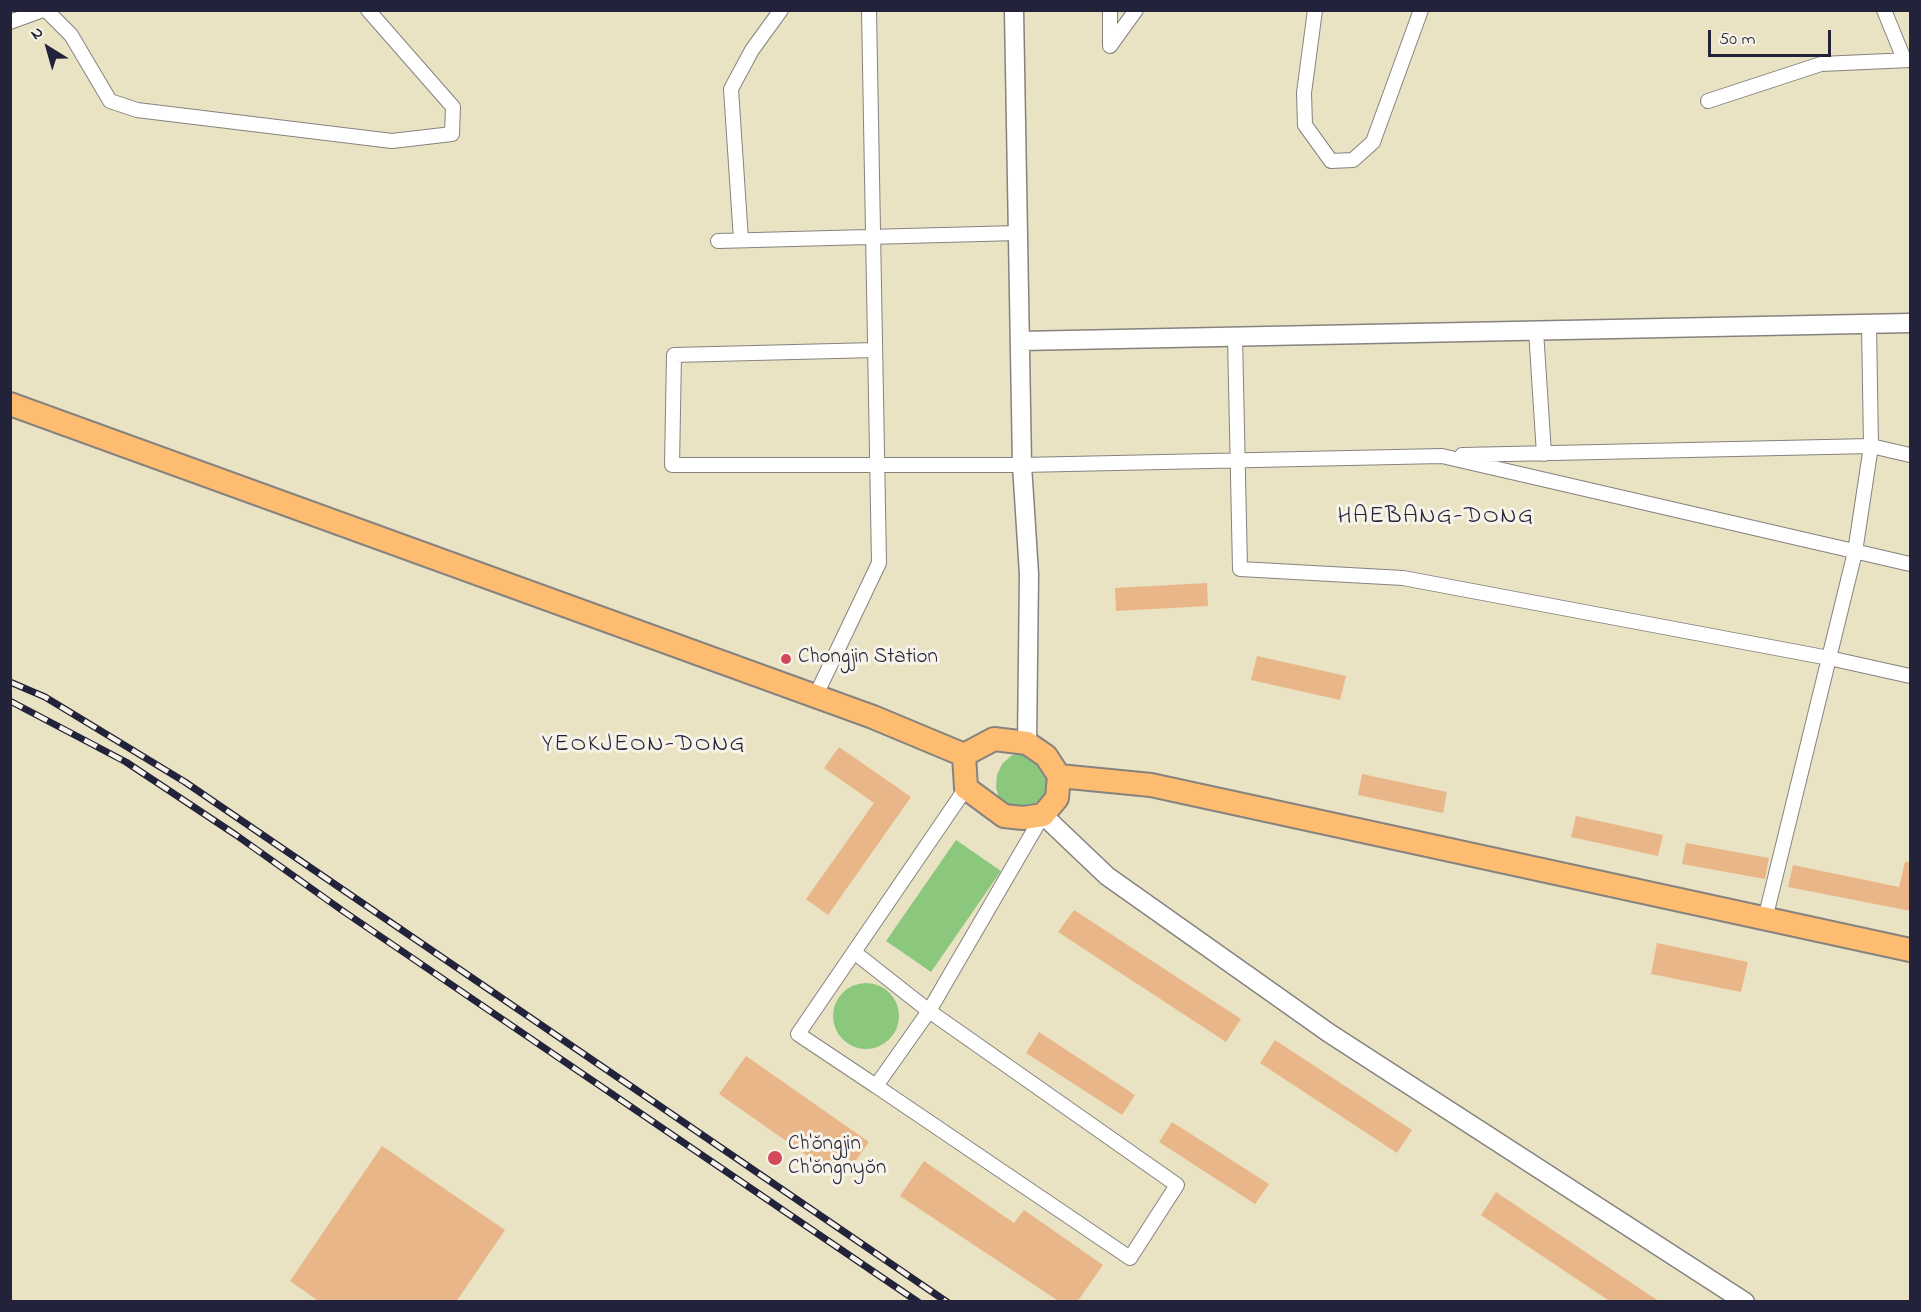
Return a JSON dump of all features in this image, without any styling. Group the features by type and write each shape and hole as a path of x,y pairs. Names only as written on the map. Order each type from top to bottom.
{"highway":[{"path":"10,404 873,717 964,755"},
{"path":"994,739 1028,743 1046,756 1059,776 1057,798 1044,815 1023,818 1004,816 966,788 964,755 994,739"},
{"path":"1059,776 1151,786 1911,950"}],"street":[{"path":"10,22 45,10 71,35 110,101 137,110 392,141 452,134 453,107 368,10"},
{"path":"741,240 731,89 752,50 781,10"},
{"path":"815,697 879,562 869,10"},
{"path":"1014,10 1022,465 1029,573 1028,743"},
{"path":"1110,10 1110,46 1136,10"},
{"path":"1315,10 1304,93 1305,125 1331,161 1353,160 1373,142 1421,10"},
{"path":"1708,101 1821,64 1907,59 1884,10"},
{"path":"718,241 1018,233"},
{"path":"1020,341 1911,323"},
{"path":"1765,920 1855,552 1871,446 1869,324"},
{"path":"1536,331 1544,454"},
{"path":"1234,337 1240,569 1403,578 1829,658 1911,676"},
{"path":"875,350 674,355 672,465 1022,465 1871,446 1911,455"},
{"path":"1442,456 1911,564"},
{"path":"854,952 928,1011 1177,1185 1130,1258 798,1034 854,952 966,788"},
{"path":"876,1086 928,1011 1044,815 1107,876 1329,1033 1745,1302"}],"green space":[{"path":"1023,751 1036,751 1062,791 1018,816 999,799 996,787 997,775 1002,764 1011,756"},
{"path":"956,840 1001,871 931,972 886,941"},
{"path":"859,983 873,983 885,988 894,997 899,1016 897,1029 890,1040 873,1049 859,1049 847,1044 838,1035 833,1023 833,1009 838,997 847,988"}],"building":[{"path":"1207,583 1208,606 1116,611 1115,588"},
{"path":"1257,656 1346,676 1340,700 1251,680"},
{"path":"839,747 911,797 828,915 806,899 874,803 824,768"},
{"path":"1362,774 1447,792 1443,813 1358,795"},
{"path":"1576,816 1663,835 1658,856 1571,837"},
{"path":"1686,843 1769,858 1765,879 1682,864"},
{"path":"1905,862 1911,862 1911,911 1788,887 1793,865 1899,887"},
{"path":"1074,910 1241,1019 1226,1042 1058,932"},
{"path":"1657,943 1748,962 1741,992 1651,974"},
{"path":"1039,1032 1135,1095 1122,1115 1026,1053"},
{"path":"1275,1040 1412,1130 1397,1153 1260,1063"},
{"path":"746,1056 869,1142 842,1180 719,1094"},
{"path":"1172,1122 1269,1184 1255,1204 1159,1142"},
{"path":"382,1146 505,1230 456,1302 320,1302 290,1281"},
{"path":"924,1161 1014,1223 1024,1210 1103,1265 1077,1302 1060,1302 900,1196"},
{"path":"1496,1192 1660,1302 1611,1302 1481,1215"}],"railway":[{"path":"10,682 45,697 185,782 947,1302"},
{"path":"10,701 126,762 918,1302"}],"place":[{"name":"Chongjin Station","path":"786,659"},
{"name":"Ch'ŏngjin Ch'ŏngnyŏn","path":"775,1158"}],"district":[{"name":"HAEBANG-DONG","path":"1436,518"},
{"name":"YEOKJEON-DONG","path":"644,746"}]}
